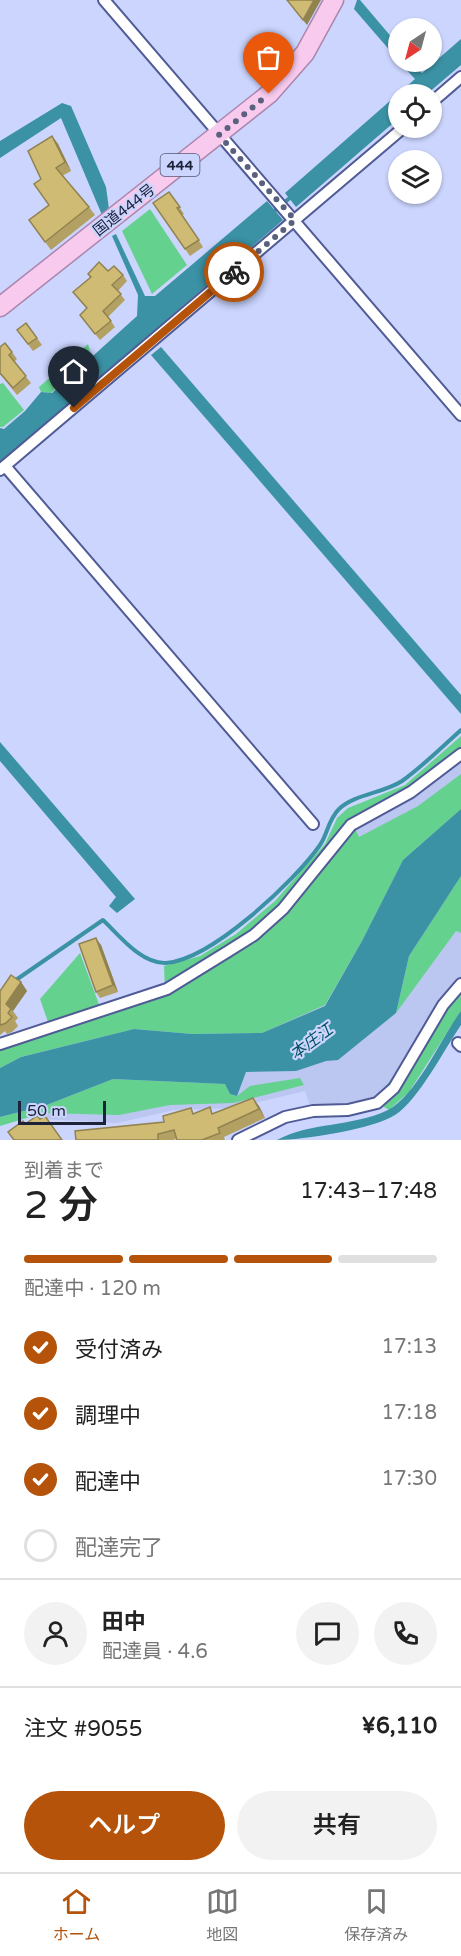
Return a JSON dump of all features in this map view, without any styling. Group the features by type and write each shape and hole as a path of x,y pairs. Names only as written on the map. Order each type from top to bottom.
{"highway":[{"name":"国道444号","path":"0,307 269,94 290,73 305,53 334,0"}],"street":[{"path":"104,0 461,415"},
{"path":"442,93 461,77"},
{"path":"313,824 3,468 391,138"},
{"path":"0,1044 167,989 227,952 254,935 283,909 351,825 411,792 461,754"},
{"path":"238,1140 285,1117 313,1111 348,1110 377,1103 394,1088 443,1005 461,984"}],"shaded area":[{"path":"461,759 461,976 440,1003 393,1080 373,1100 313,1114 305,1091 233,1108 174,1110 117,1123 43,1119 44,1106 134,1029 192,1034 262,1033 358,838 354,826"}],"green space":[{"path":"150,209 187,265 152,294 122,231"},
{"path":"88,344 91,354 51,393 41,392 39,387"},
{"path":"3,383 24,410 0,427 0,384"},
{"path":"461,736 461,751 354,826 359,837 418,806 461,774 461,809 403,860 362,941 325,1005 262,1033 192,1034 134,1029 21,1057 0,1068 0,1048 165,992 164,966 200,956 236,934 275,901 325,844 337,818 348,808 405,785"},
{"path":"461,876 461,933 456,931 396,1013 409,956"},
{"path":"80,953 100,1007 49,1025 40,999"},
{"path":"461,976 461,1011 409,1092 389,1110 373,1100 397,1071"},
{"path":"300,1078 304,1085 233,1103 170,1105 119,1115 43,1113 0,1126 0,1117 44,1106 113,1079 225,1084 230,1094 237,1096 250,1086"}],"water":[{"path":"357,0 360,0 388,33 388,48 354,9"},
{"path":"461,39 461,65 439,84 409,84 415,79 408,72 442,72 442,56"},
{"path":"62,103 71,106 106,187 109,209 102,215 61,118 0,158 0,141"},
{"path":"388,103 388,128 296,207 285,193"},
{"path":"267,201 283,220 0,463 0,428 4,429 25,411 41,392 52,393 137,316 138,295 112,236 116,234 145,296 155,296"},
{"path":"161,347 461,695 461,714 151,355"},
{"path":"0,742 135,899 117,913 109,906 116,897 0,761"},
{"name":"本庄江","path":"461,809 461,876 409,956 396,1013 338,1060 326,1061 296,1071 246,1072 237,1096 230,1094 225,1084 113,1079 44,1106 0,1117 0,1068 21,1057 134,1029 192,1034 262,1033 325,1006 362,941 403,860"},
{"path":"461,1011 461,1025 431,1073 413,1098 395,1115 355,1129 320,1136 277,1140 303,1130 375,1115 399,1103 419,1079"}],"building":[{"path":"287,0 314,0 303,20"},
{"path":"52,136 65,162 56,168 89,207 45,242 29,220 49,205 34,184 41,179 28,151"},
{"path":"169,192 199,240 185,249 153,203"},
{"path":"99,262 108,271 114,266 123,275 112,285 121,294 103,311 111,321 95,334 80,315 87,308 73,292 91,277 88,274"},
{"path":"26,323 37,338 28,344 17,330"},
{"path":"5,343 12,352 9,355 26,376 13,388 0,373 0,347"},
{"path":"96,938 113,985 96,992 79,944"},
{"path":"11,975 21,982 6,1004 11,1009 8,1013 12,1017 1,1025 0,991"},
{"path":"253,1098 259,1109 218,1128 220,1133 202,1140 177,1140 174,1130 158,1134 158,1140 76,1140 75,1131 164,1122 163,1116 191,1108 193,1114 210,1107 212,1114"},
{"path":"37,1116 40,1119 45,1116 62,1140 14,1140 8,1132 23,1121 25,1124"}],"waterway":[{"path":"272,213 292,196"},
{"path":"13,982 103,920 131,948 157,962 166,963 185,959 206,948 228,934 292,878 320,845 339,809 353,800 402,781 461,730"}],"way so far":[{"path":"234,272 295,220 219,135 269,94"}],"route":[{"path":"74,408 234,272"}]}
